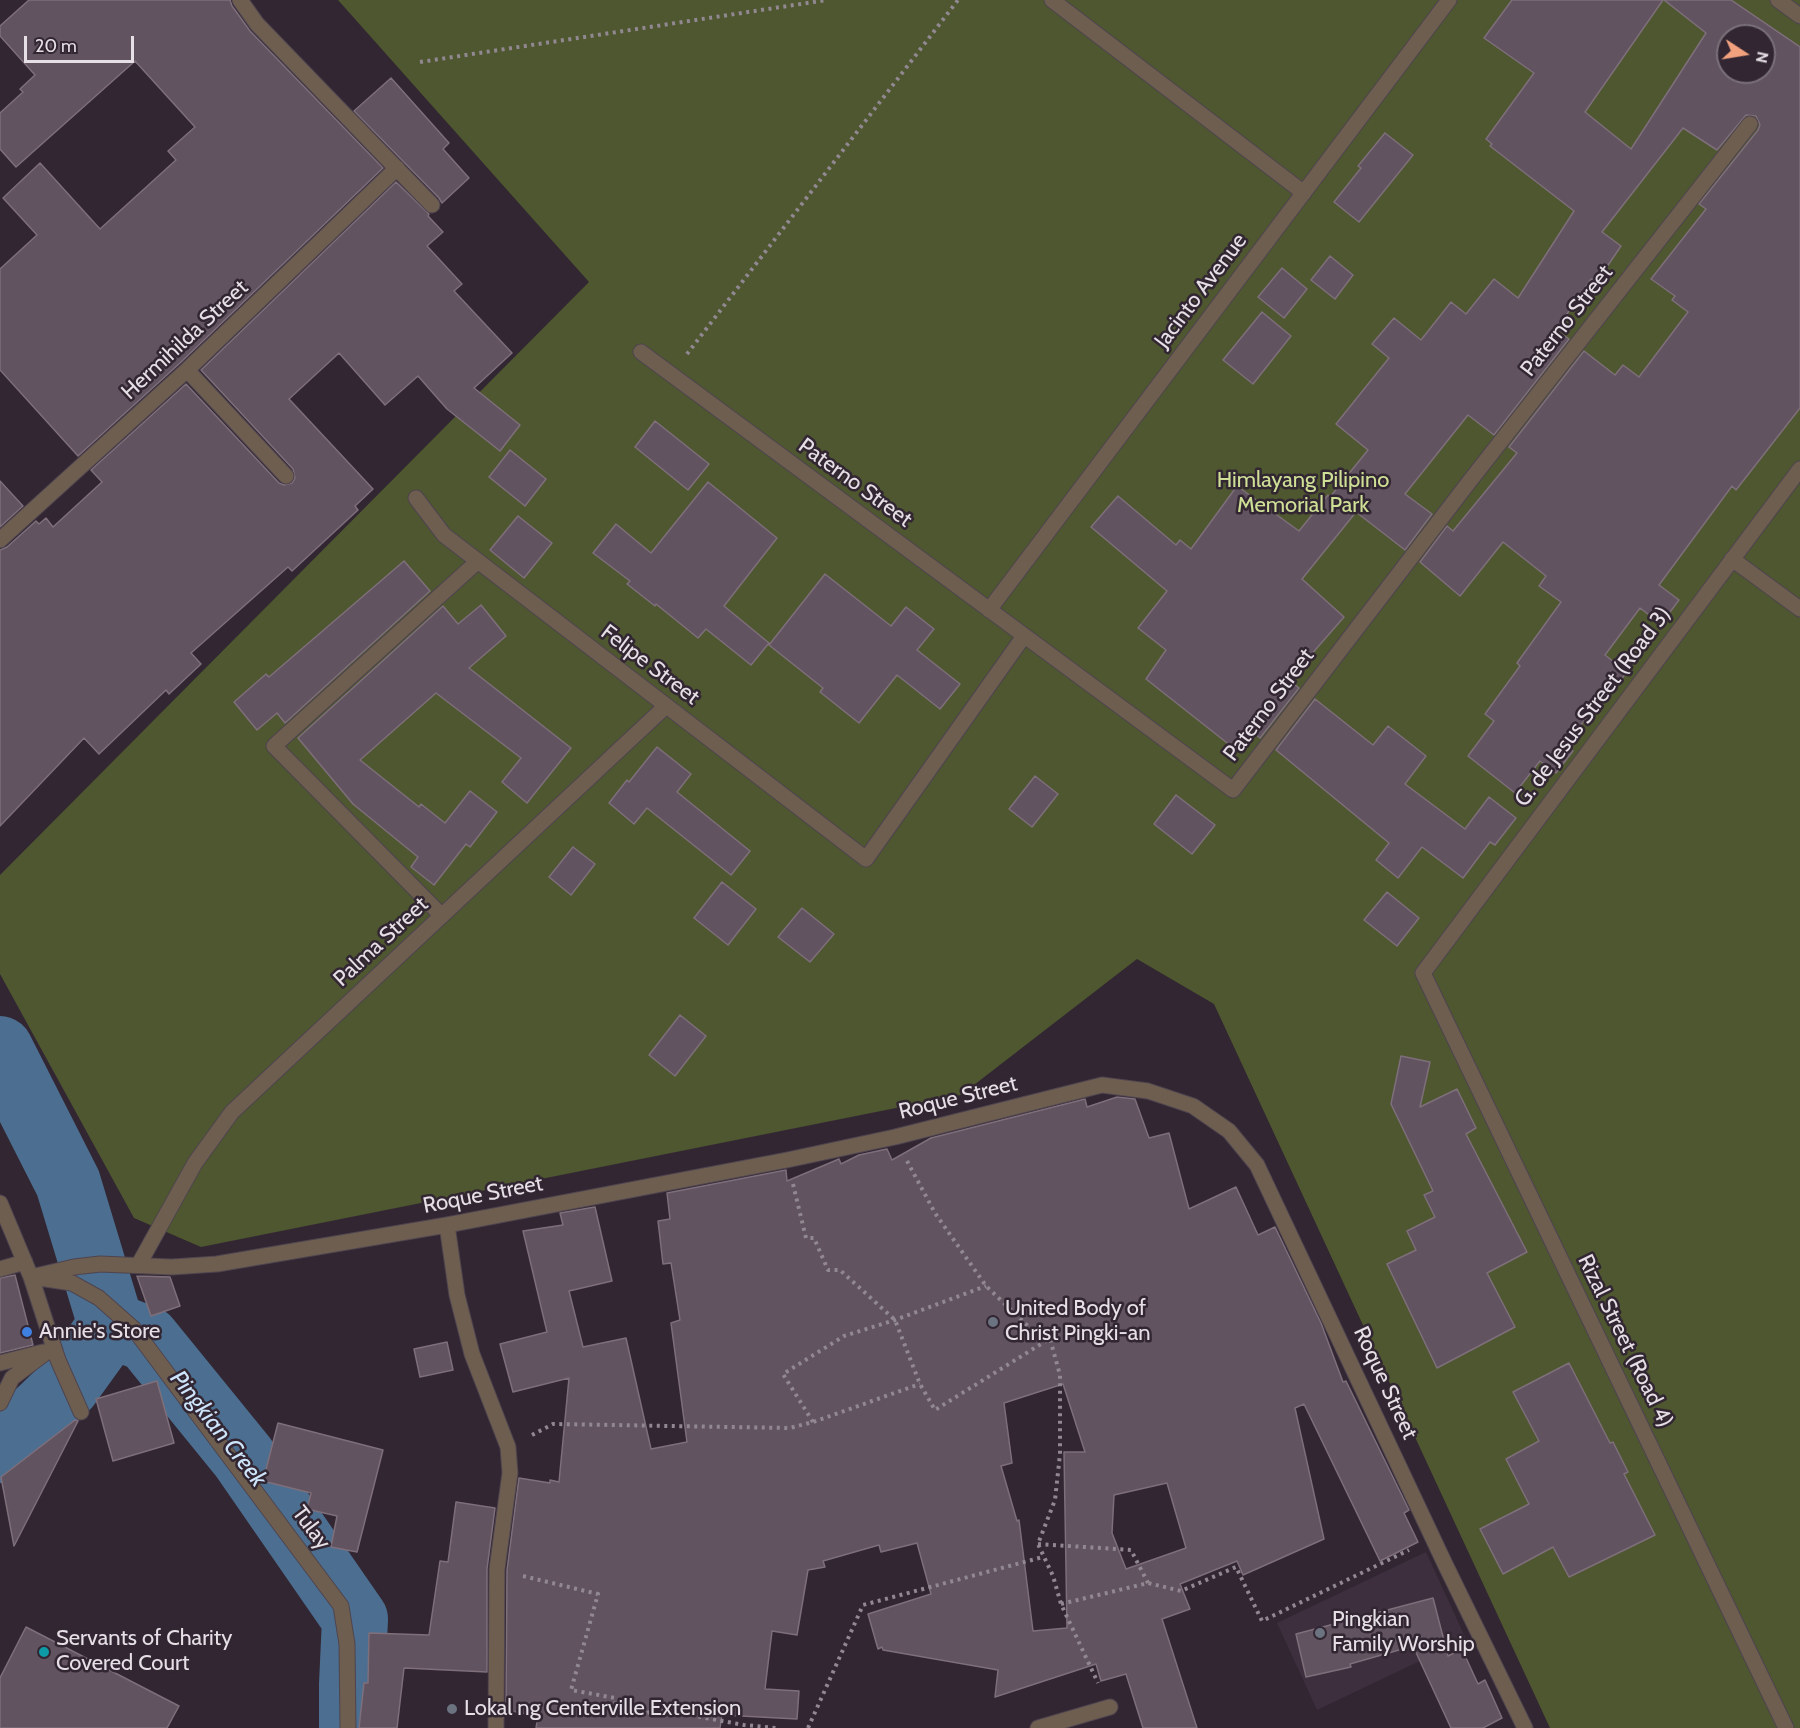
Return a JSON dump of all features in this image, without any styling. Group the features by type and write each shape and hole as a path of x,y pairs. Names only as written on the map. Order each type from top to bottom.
{"street":[{"path":"240,0 257,24 432,205"},
{"path":"1052,0 1304,193"},
{"name":"Jacinto Avenue","path":"989,610 1449,0"},
{"path":"1778,0 1800,16"},
{"name":"Paterno Street","path":"641,352 1233,790 1469,482 1750,124"},
{"name":"Hermihilda Street","path":"0,540 187,370 397,168"},
{"path":"187,370 286,477"},
{"name":"G. de Jesus Street (Road 3)","path":"1423,973 1800,469"},
{"name":"Felipe Street","path":"416,498 444,535 477,562 866,859 1024,636"},
{"path":"1732,559 1800,609"},
{"path":"442,916 274,746 477,562"},
{"name":"Palma Street","path":"139,1264 195,1163 232,1112 666,706"},
{"name":"Rizal Street (Road 4)","path":"1423,973 1786,1728"},
{"name":"Roque Street","path":"31,1277 74,1267 100,1264 172,1267 217,1264 447,1225 787,1160 895,1137 1102,1085 1148,1091 1193,1106 1229,1131 1257,1165 1525,1728"},
{"path":"0,1203 31,1277 53,1353 81,1412"},
{"path":"447,1225 457,1295 472,1354 508,1447 510,1473 497,1569 496,1728"},
{"path":"0,1269 24,1262"},
{"name":"Tulay","path":"31,1277 72,1283 99,1298 134,1329 341,1606 347,1644 348,1728"},
{"path":"0,1363 53,1353"},
{"path":"0,1403 12,1378 53,1353"},
{"path":"1038,1728 1110,1707"}],"path":[{"path":"420,62 826,0"},
{"path":"671,375 958,0"},
{"path":"895,1137 935,1213 986,1286 1025,1324 1050,1340 1060,1375 1060,1454 1055,1500 1038,1544 1053,1576 1061,1604 1110,1707"},
{"path":"787,1160 806,1238 814,1238 828,1270 840,1270 895,1320 920,1384 935,1410 1050,1340"},
{"path":"813,1422 783,1374 844,1336 895,1320 986,1286"},
{"path":"508,1447 553,1424 790,1428 920,1384"},
{"path":"1061,1604 1148,1582 1181,1591 1236,1567 1262,1621 1434,1538"},
{"path":"1038,1544 1131,1550 1148,1582"},
{"path":"808,1728 863,1605 1043,1557"},
{"path":"497,1569 598,1594 571,1690 615,1698 616,1707 647,1713 657,1709 744,1725 777,1728"}],"shaded area":[{"path":"1426,1552 1466,1639 1317,1710 1277,1623"}],"green space":[{"name":"Himlayang Pilipino Memorial Park","path":"338,0 1800,0 1800,1728 1550,1728 1214,1004 1137,959 961,1095 201,1247 134,1218 0,974 0,875 589,282"}],"building":[{"path":"29,0 230,0 250,31 383,168 180,363 78,456 0,370 0,269 37,235 3,198 40,163 100,229 176,160 168,151 195,127 135,61 16,167 0,149 0,113 23,92 20,89 35,75 0,36 0,26"},
{"path":"1512,0 1663,0 1585,112 1631,149 1706,33 1664,0 1731,0 1766,24 1716,24 1716,84 1776,84 1776,31 1800,47 1800,408 1736,490 1732,486 1659,585 1679,600 1661,624 1640,608 1605,655 1627,672 1608,696 1604,693 1566,746 1573,751 1556,773 1540,761 1515,793 1468,756 1494,721 1485,714 1520,666 1517,663 1561,602 1539,586 1546,576 1503,542 1460,596 1420,562 1447,526 1453,531 1517,453 1509,447 1584,351 1615,375 1623,365 1639,377 1688,312 1672,300 1675,296 1651,279 1706,209 1699,204 1760,125 1756,116 1746,115 1717,150 1683,128 1602,232 1621,246 1596,283 1591,279 1556,330 1569,339 1494,435 1468,415 1405,494 1432,514 1405,550 1356,512 1302,579 1344,617 1289,680 1299,688 1260,738 1251,731 1236,750 1146,679 1166,650 1138,628 1167,591 1091,527 1118,496 1176,545 1180,540 1191,549 1237,486 1299,531 1368,450 1336,424 1389,358 1372,344 1394,318 1421,340 1451,302 1466,314 1494,279 1518,298 1574,211 1490,146 1492,144 1486,139 1534,73 1484,38"},
{"path":"391,78 449,143 443,149 469,178 442,203 354,111"},
{"path":"1385,133 1413,155 1359,222 1334,202 1361,168 1358,166"},
{"path":"396,182 429,214 428,216 443,232 427,246 462,284 454,291 512,353 474,388 520,425 500,451 447,409 418,376 385,405 339,353 289,399 373,489 355,506 358,510 292,571 288,567 191,653 201,664 169,694 166,690 99,754 84,738 0,826 0,550 7,547 36,521 39,524 46,518 53,527 102,482 91,470 186,384 279,483 284,485 292,483 295,478 293,469 201,370"},
{"path":"1330,256 1353,275 1335,299 1311,280"},
{"path":"1282,268 1307,289 1284,318 1258,297"},
{"path":"1262,312 1291,336 1253,384 1223,360"},
{"path":"655,421 709,464 688,490 635,447"},
{"path":"510,450 546,479 525,506 489,477"},
{"path":"0,481 23,506 0,527"},
{"path":"708,482 777,538 724,606 769,643 751,665 706,629 698,638 627,584 630,581 593,553 616,524 651,553"},
{"path":"518,516 552,543 524,578 490,550"},
{"path":"404,561 430,591 285,723 277,713 257,730 234,702 266,674 269,677"},
{"path":"825,574 891,626 906,607 934,629 917,650 960,684 940,709 897,675 859,723 820,692 823,688 769,645"},
{"path":"481,605 506,636 469,668 571,748 527,803 502,782 521,758 436,693 360,760 419,807 421,804 445,823 470,791 497,812 470,847 466,844 434,885 411,867 418,857 353,804 298,738 443,606 458,624"},
{"path":"1315,699 1373,745 1388,726 1426,756 1405,784 1465,829 1489,797 1516,818 1495,845 1490,842 1463,878 1422,847 1398,878 1376,860 1389,843 1276,750"},
{"path":"657,747 691,774 677,792 750,851 731,875 647,808 634,824 609,803"},
{"path":"1035,776 1058,794 1032,827 1009,809"},
{"path":"1176,795 1215,825 1192,854 1154,824"},
{"path":"573,847 595,864 571,895 549,877"},
{"path":"722,882 756,909 728,945 694,918"},
{"path":"1387,892 1419,918 1397,946 1364,920"},
{"path":"802,908 834,934 810,962 778,937"},
{"path":"680,1015 706,1036 675,1076 649,1055"},
{"path":"1401,1056 1430,1062 1420,1107 1457,1089 1476,1128 1466,1134 1527,1252 1487,1273 1515,1327 1437,1368 1387,1264 1416,1250 1407,1231 1435,1217 1424,1195 1433,1191 1391,1104"},
{"path":"1117,1097 1135,1099 1149,1138 1169,1133 1189,1209 1236,1187 1258,1235 1275,1227 1321,1323 1343,1382 1346,1381 1409,1510 1404,1513 1418,1542 1380,1561 1304,1404 1295,1408 1324,1539 1243,1575 1237,1561 1180,1584 1190,1609 1162,1619 1197,1728 1143,1728 1126,1674 1101,1681 1096,1664 995,1697 998,1670 883,1650 882,1647 878,1649 868,1614 931,1594 917,1543 881,1552 879,1545 823,1561 825,1567 808,1570 797,1635 772,1631 765,1689 799,1691 797,1719 722,1715 720,1728 536,1728 538,1716 506,1710 507,1570 519,1478 550,1483 550,1480 559,1482 569,1378 513,1392 500,1344 547,1332 523,1231 563,1225 560,1213 595,1207 612,1281 569,1291 583,1347 626,1338 651,1449 687,1442 671,1323 680,1320 671,1263 663,1264 658,1221 670,1219 667,1193 786,1170 787,1181 839,1159 841,1164 859,1155 887,1149 892,1160 931,1138 1085,1099 1087,1107","holes":["1063,1384 1085,1452 1064,1452 1067,1628 1033,1631 1019,1520 1017,1521 1001,1466 1012,1463 1004,1403","1167,1483 1186,1548 1126,1569 1112,1533 1114,1495"]},
{"path":"15,1275 33,1345 0,1353 0,1278"},
{"path":"137,1276 170,1277 180,1306 151,1316"},
{"path":"447,1342 453,1370 420,1377 414,1349"},
{"path":"1569,1363 1610,1443 1613,1442 1628,1472 1624,1474 1655,1535 1569,1577 1553,1547 1503,1574 1480,1529 1529,1504 1506,1459 1539,1441 1513,1392"},
{"path":"157,1381 174,1443 113,1461 96,1399"},
{"path":"75,1420 78,1421 14,1546 1,1477"},
{"path":"278,1423 383,1450 357,1552 331,1547 337,1516 307,1509 311,1493 263,1481"},
{"path":"456,1502 495,1508 487,1569 487,1672 404,1668 397,1728 359,1728 364,1683 368,1683 369,1633 429,1635 440,1561 448,1562"},
{"path":"1433,1598 1448,1656 1462,1649 1478,1684 1485,1680 1502,1718 1483,1728 1451,1728 1413,1646 1350,1664 1351,1667 1306,1677 1296,1634"},
{"name":"Servants of Charity Covered Court","path":"26,1627 179,1706 167,1728 0,1728 0,1678"}],"waterway":[{"name":"Pingkian Creek","path":"0,1049 68,1183 111,1325 147,1339 243,1457 355,1619 352,1728"},
{"path":"0,1450 67,1386 111,1325"}],"place":[{"name":"United Body of Christ Pingki-an","path":"993,1322"},
{"name":"Annie's Store","path":"27,1332"},
{"name":"Pingkian Family Worship","path":"1320,1633"},
{"name":"Servants of Charity Covered Court","path":"44,1652"},
{"name":"Lokal ng Centerville Extension","path":"452,1709"}]}
